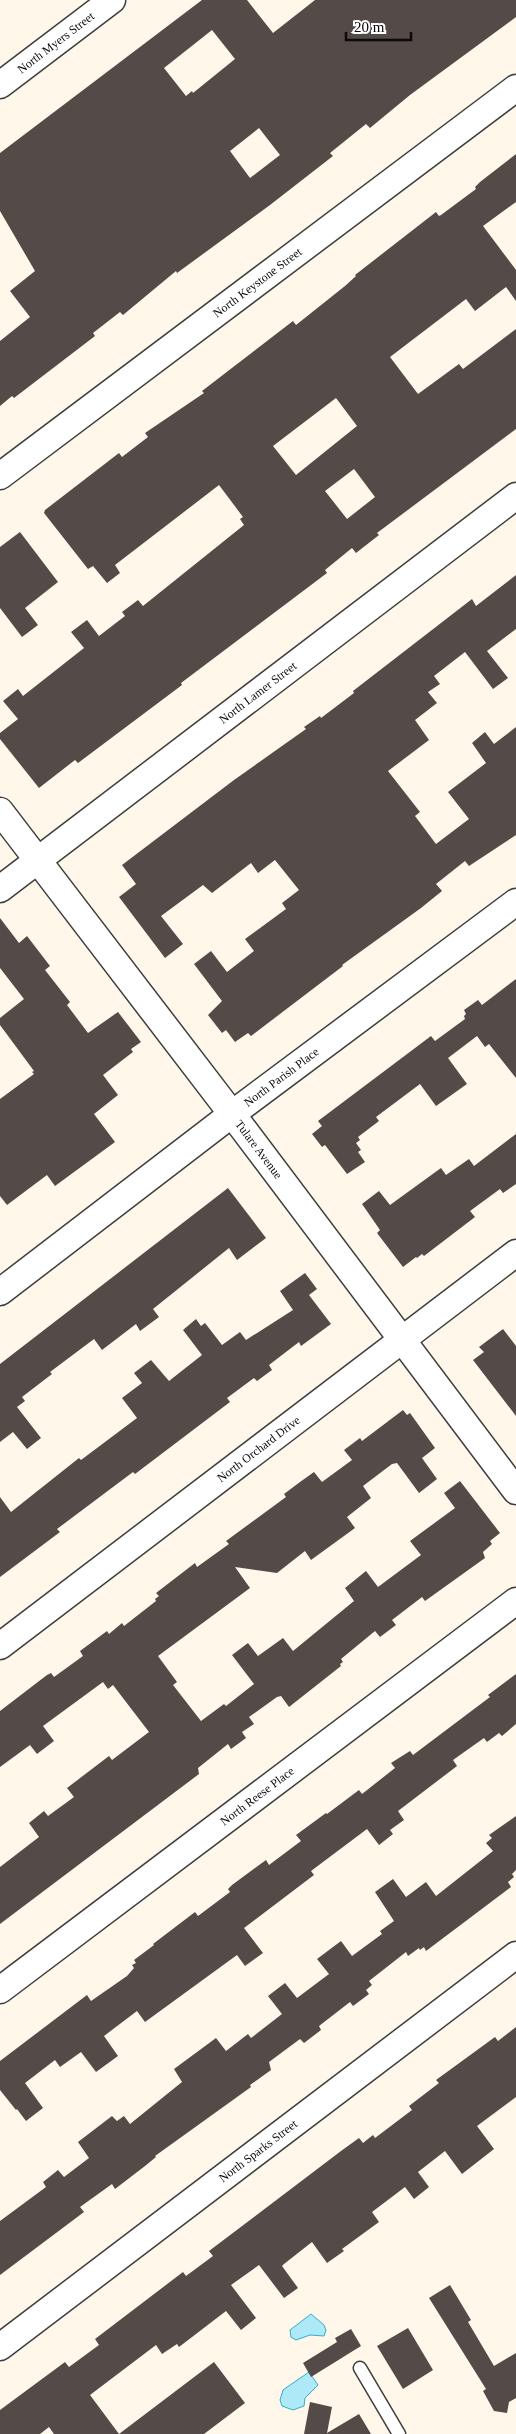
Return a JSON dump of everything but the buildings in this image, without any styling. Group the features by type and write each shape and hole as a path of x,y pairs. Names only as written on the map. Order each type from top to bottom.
{"street":[{"name":"North Myers Street","path":"0,85 112,0"},
{"name":"North Keystone Street","path":"0,476 516,88"},
{"name":"North Lamer Street","path":"0,889 516,496"},
{"name":"Tulare Avenue","path":"0,811 232,1114 516,1491"},
{"name":"North Parish Place","path":"0,1292 232,1114 516,902"},
{"name":"North Orchard Drive","path":"0,1646 516,1253"},
{"name":"North Reese Place","path":"0,1990 516,1601"},
{"name":"North Sparks Street","path":"0,2347 516,1955"}],"lane":[{"path":"360,2368 399,2434"}],"water":[{"path":"311,2314 324,2325 326,2330 324,2336 310,2335 296,2340 291,2337 290,2330"},
{"path":"309,2372 318,2385 305,2398 304,2406 293,2410 282,2406 280,2400 283,2390"}]}
